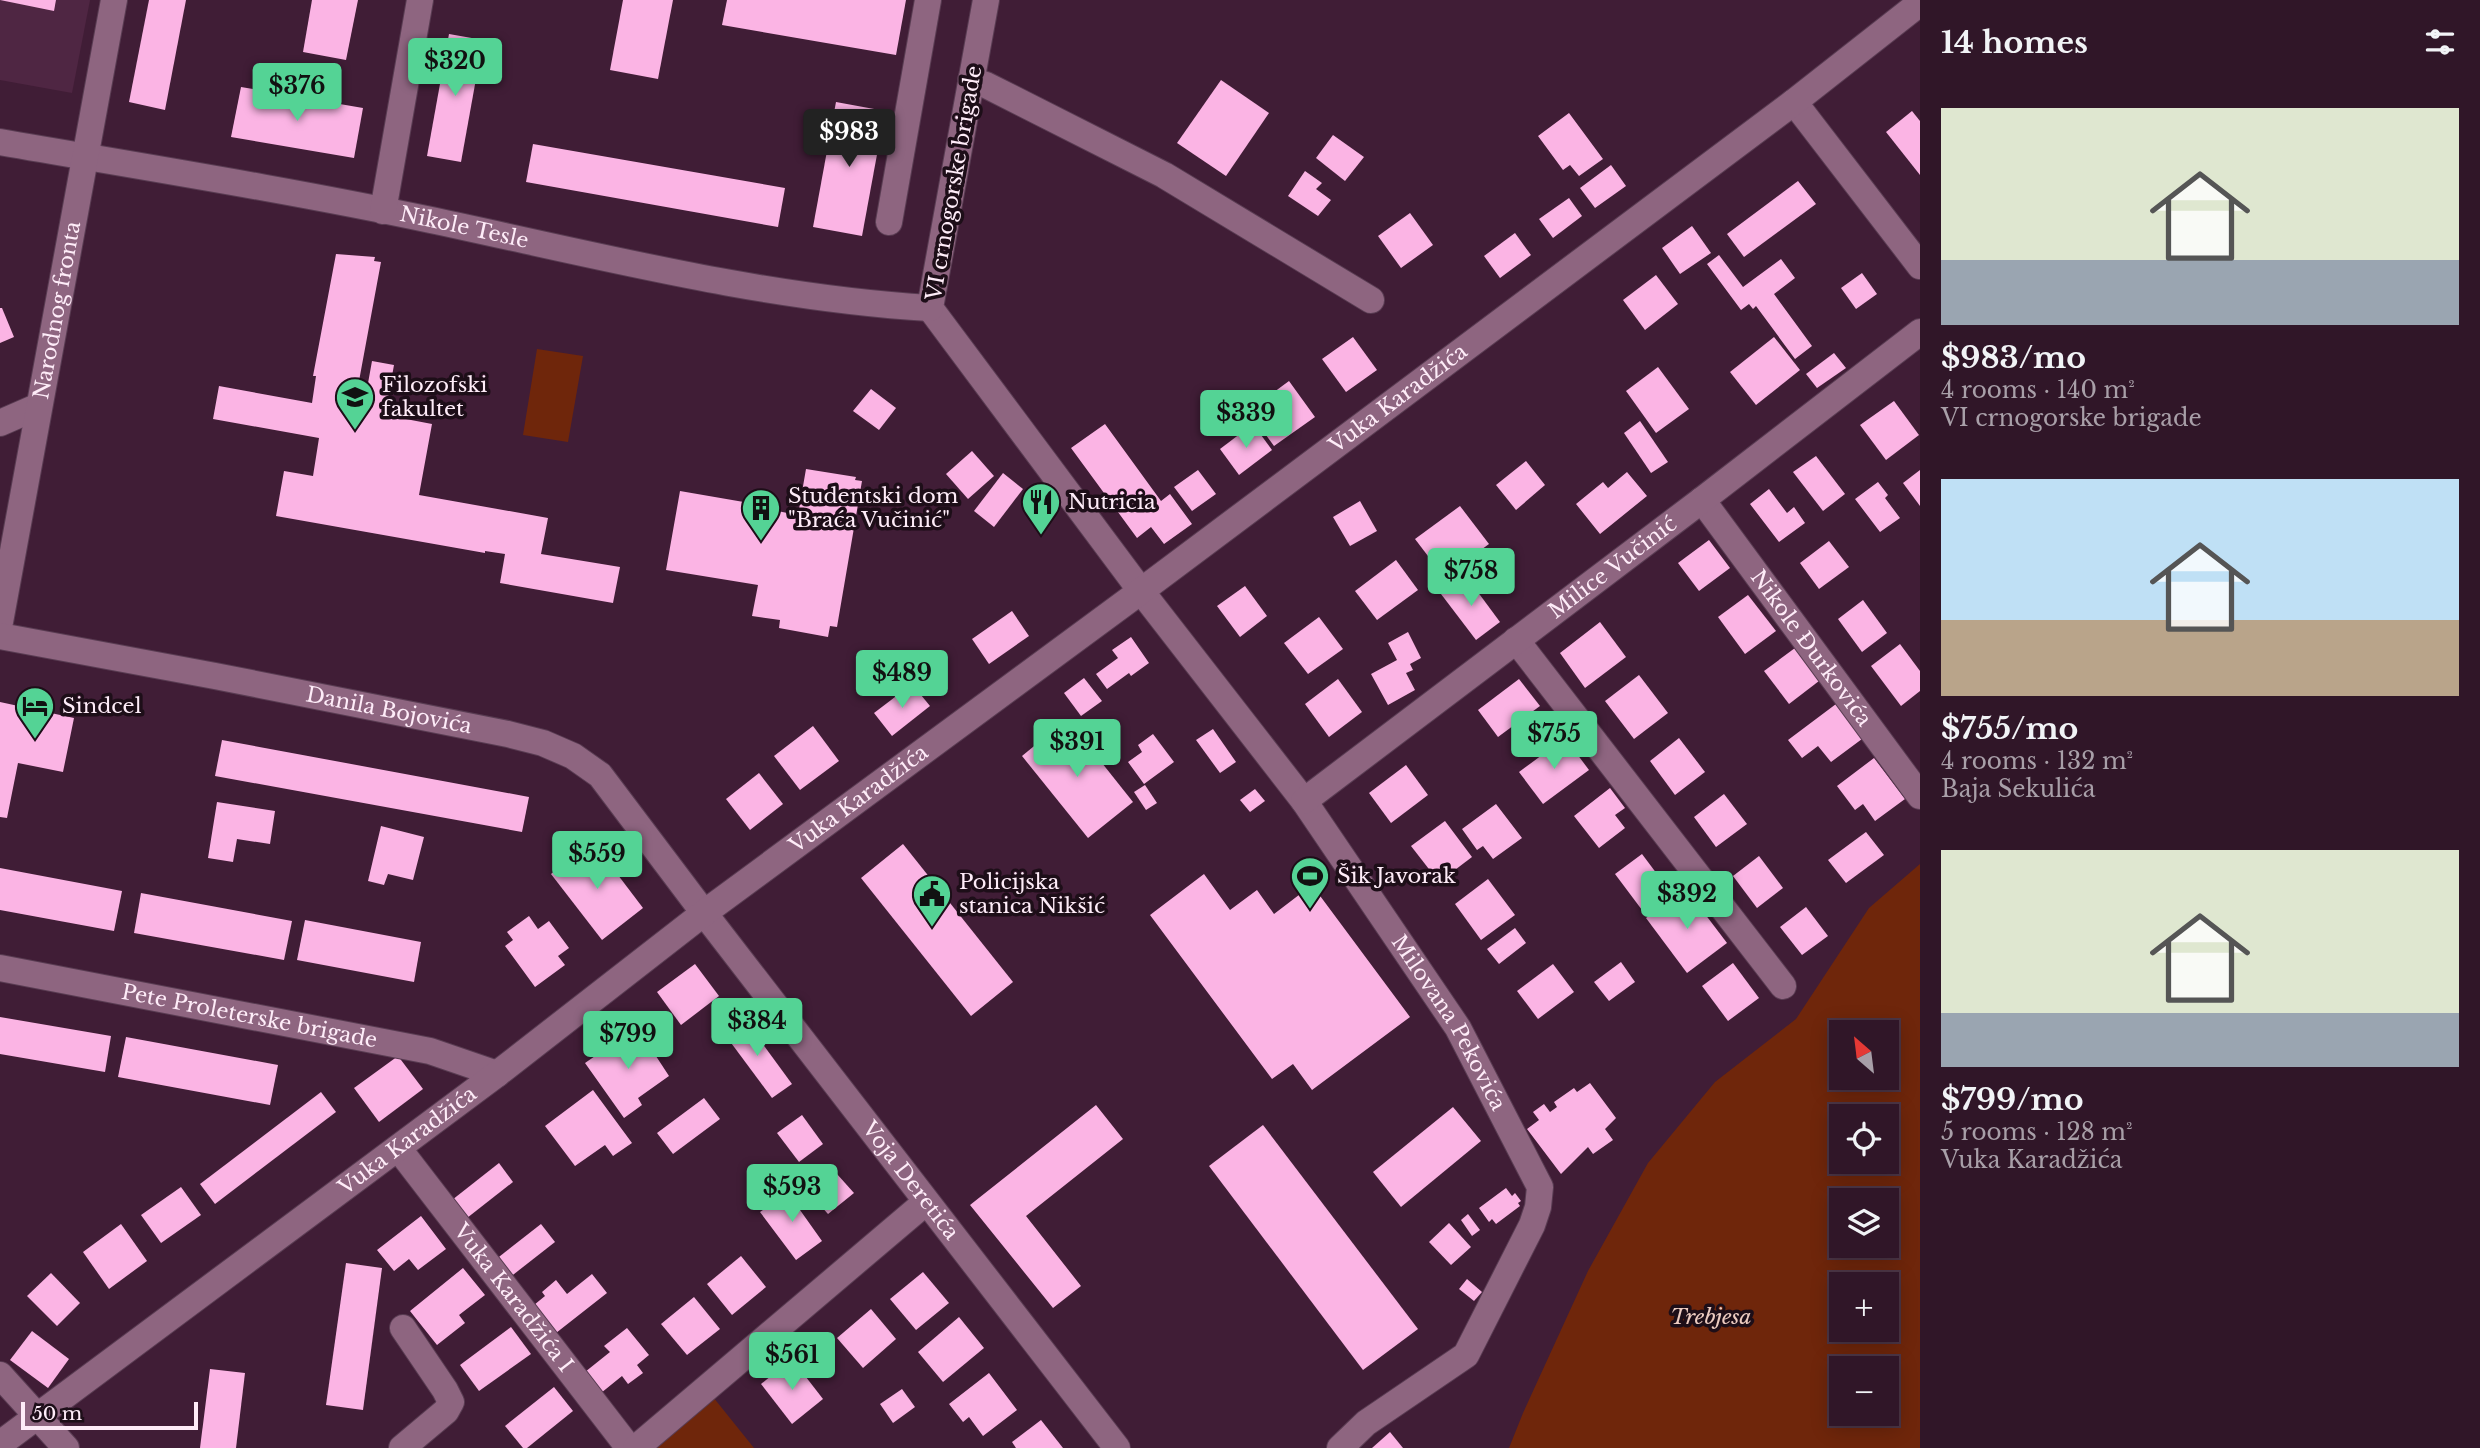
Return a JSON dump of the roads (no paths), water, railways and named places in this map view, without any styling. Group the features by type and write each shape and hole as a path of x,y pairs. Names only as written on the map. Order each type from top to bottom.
{"street":[{"name":"Narodnog fronta","path":"0,622 114,0"},
{"path":"383,211 420,0"},
{"path":"889,222 928,0"},
{"name":"VI crnogorske brigade","path":"986,0 930,308 1141,591"},
{"name":"Vuka Karadžića","path":"0,1444 398,1149 704,913 1141,591 1794,102 1920,3"},
{"path":"971,80 986,85 1164,175 1371,300"},
{"path":"1794,102 1920,266"},
{"name":"Nikole Tesle","path":"0,142 383,211 748,287 876,304 930,308"},
{"name":"Milice Vučinić","path":"1304,801 1920,332"},
{"path":"0,423 39,406"},
{"name":"Nikole Đurkovića","path":"1702,500 1920,796"},
{"name":"Milovana Pekovića","path":"1141,591 1304,801 1458,1028 1540,1186 1538,1207 1532,1225 1466,1355 1366,1423 1340,1448"},
{"name":"Danila Bojovića","path":"0,636 229,678 543,743 573,756 600,775 704,913"},
{"path":"1516,640 1783,986"},
{"name":"Voja Deretića","path":"704,913 1117,1448"},
{"name":"Pete Proleterske brigade","path":"0,968 430,1051 497,1074"},
{"name":"Vuka Karadžića I","path":"398,1149 629,1448"},
{"path":"636,1448 926,1202"},
{"path":"402,1328 451,1402 446,1411 402,1448"},
{"path":"0,1375 66,1448"}],"place":[{"name":"Filozofski fakultet","path":"355,431"},
{"name":"Nutricia","path":"1041,536"},
{"name":"Studentski dom \"Braća Vučinić\"","path":"761,542"},
{"name":"Sindcel","path":"35,740"},
{"name":"Šik Javorak","path":"1310,910"},
{"name":"Policijska stanica Nikšić","path":"932,928"}],"park label":[{"name":"Trebjesa","path":"1711,1317"}]}
